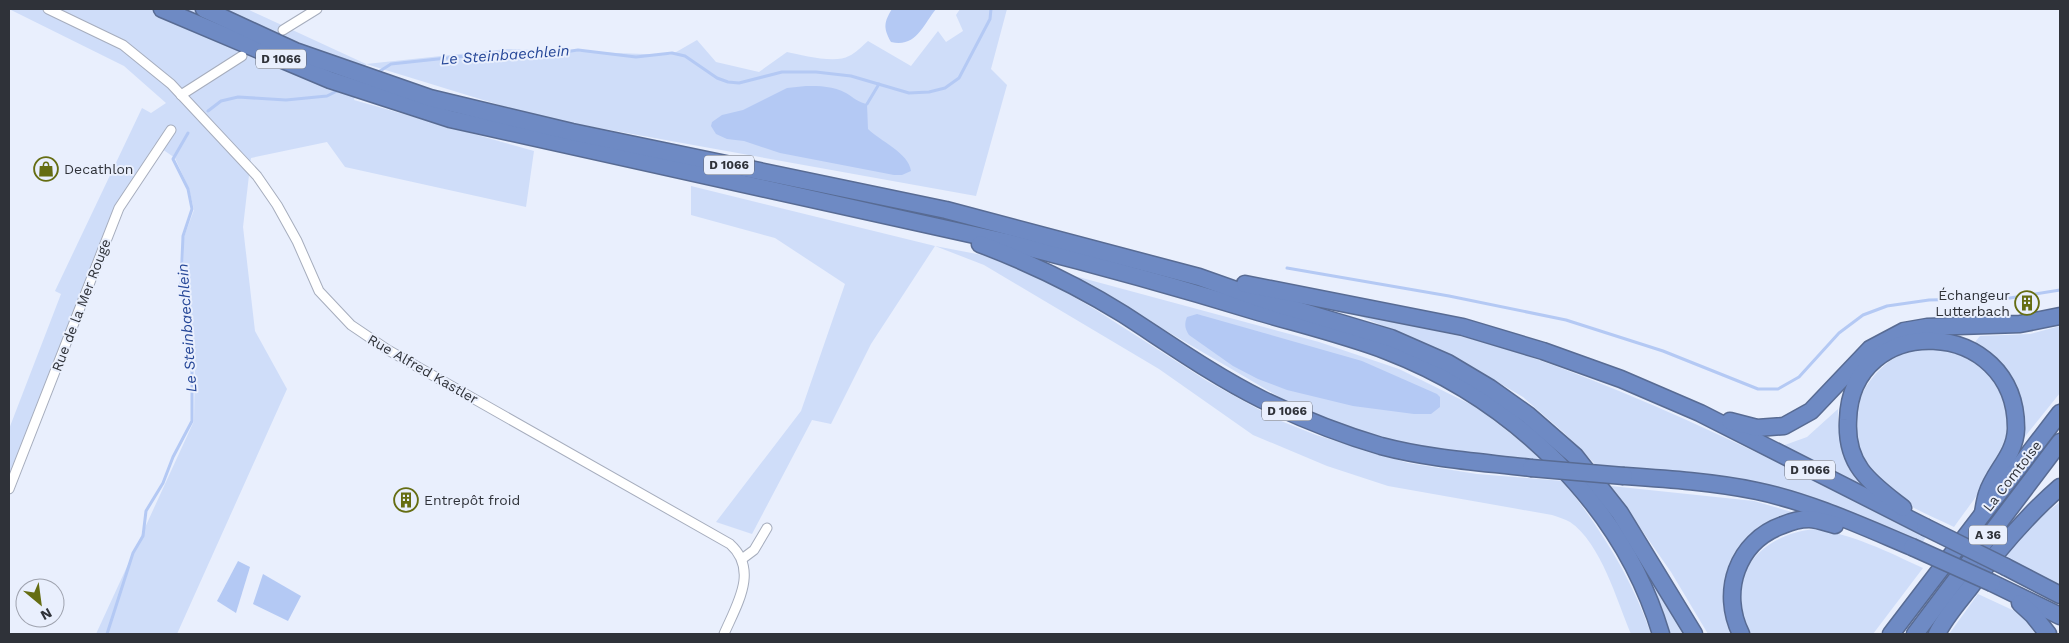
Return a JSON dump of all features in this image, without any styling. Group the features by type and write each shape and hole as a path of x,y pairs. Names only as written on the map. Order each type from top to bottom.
{"highway":[{"path":"162,9 208,29"},
{"name":"D 1066","path":"173,9 208,29 330,80 450,119 941,229 1005,254 1070,284 1191,359 1252,394 1326,428 1382,446 1433,457 1531,468 1687,481 1758,491 1813,508 1912,547 2060,616"},
{"name":"D 1066","path":"205,9 295,51 430,98 572,132 946,210 1199,277 1463,327 1543,351 1595,369 1700,413 2060,595"},
{"path":"941,229 1016,244 1229,303 1386,350 1440,374 1492,406 1542,447 1579,485 1612,531 1638,578 1661,634"},
{"path":"1199,277 1270,302 1390,338 1448,364 1490,388 1528,414 1575,456 1620,513 1694,634"},
{"path":"1700,413 1757,428 1784,426 1811,411 1870,349 1904,331 1927,327 2020,324 2060,316"},
{"path":"1923,526 1873,484 1860,469 1847,434 1848,405 1858,382 1875,359 1894,347 1919,340 1946,340 1966,346 1980,356 2004,382 2011,400 2015,423 2014,441 2010,455 1987,493 1983,513"},
{"name":"La Comtoise","path":"1896,629 2060,413"},
{"name":"La Comtoise","path":"1915,634 2060,442"},
{"path":"1937,634 1958,603 2011,534 2060,487"},
{"path":"1740,634 1732,611 1732,583 1742,557 1763,535 1774,528 1809,519 1878,533"},
{"path":"1998,586 2034,615 2048,634"},
{"path":"1881,634 1884,630 1896,629"}],"street":[{"name":"Rue Alfred Kastler","path":"48,9 123,45 144,60 181,95 258,176 278,205 297,241 319,291 351,326 388,350 730,544 742,559"},
{"path":"283,30 317,9"},
{"path":"181,95 242,56"},
{"name":"Rue de la Mer Rouge","path":"9,489 119,208 170,130"},
{"path":"724,634 744,584 745,571 742,559 754,550 767,528"}],"shaded area":[{"path":"9,9 247,9 366,64 354,100 534,151 526,207 345,167 327,142 251,158 243,227 255,331 287,389 177,634 96,634 194,421 195,362 183,283 184,237 194,210 189,189 175,158 155,144 115,208 9,478 9,429 61,294 55,291 142,108 151,113 166,103 124,66"},
{"path":"892,9 936,9 918,34 907,42 900,43 891,42 886,29 886,21"},
{"path":"960,9 1007,9 991,69 1007,85 976,196 538,117 366,64 507,49 671,55 697,40 716,62 759,72 787,52 818,58 836,59 849,56 868,41 911,66 938,31 946,42 963,31 956,15"},
{"path":"806,86 837,89 867,104 868,129 900,153 911,171 902,175 894,175 780,153 744,141 727,139 716,134 711,126 712,122 722,115 743,110 787,88"},
{"path":"691,186 935,246 871,344 831,424 812,420 752,534 716,522 801,411 845,284 775,238 691,215"},
{"path":"935,246 982,255 1024,271 1057,287 1207,381 1276,419 1316,435 1408,463 1477,474 1563,481 1590,517 1624,572 1651,634 1631,634 1599,558 1581,531 1570,522 1552,515 1388,486 1327,466 1253,435 1159,369 984,265"},
{"path":"1071,275 1319,342 1399,369 1478,408 1548,463 1436,452 1368,435 1298,408"},
{"path":"1197,314 1362,361 1437,394 1440,397 1440,407 1431,414 1414,414 1353,406 1287,390 1258,379 1233,366 1189,335 1185,322 1187,317"},
{"path":"1357,315 1479,341 1572,372 1726,438 1926,537 1921,545 1802,496 1599,468 1563,432 1523,397 1452,355"},
{"path":"2060,326 2060,393 2023,439 2023,407 2015,385 1998,361 1975,342 1980,336 2030,334"},
{"path":"1943,348 1965,355 1987,373 2001,394 2008,418 2009,430 2007,443 1999,461 1954,527 1903,502 1885,488 1868,468 1861,454 1854,431 1856,412 1860,399 1873,377 1883,367 1904,353 1916,349"},
{"path":"1838,409 1838,423 1845,455 1871,493 1782,446 1807,437"},
{"path":"1611,486 1754,501 1802,515 1757,531 1737,551 1726,576 1723,601 1734,634 1708,634 1671,572"},
{"path":"2060,502 2060,587 2004,559 2031,524"},
{"path":"1814,529 1856,539 1923,568 1873,634 1751,634 1743,614 1740,596 1743,579 1750,564 1761,551 1776,540 1794,533"},
{"path":"1628,541 1685,634 1667,634"},
{"path":"238,561 250,567 236,613 217,601"},
{"path":"263,574 301,596 288,621 253,604"},
{"path":"1978,594 2019,613 2041,634 1949,634"}],"waterway":[{"name":"Le Steinbaechlein","path":"380,71 391,64 503,52 543,55 578,50 636,57 672,53 685,56 717,78 728,82 739,83 782,72 816,72 851,76 909,93 929,92 945,88 959,78 990,19 991,9"},
{"path":"867,104 879,84"},
{"name":"Le Steinbaechlein","path":"208,111 221,101 238,97 286,100 327,96 339,90"},
{"name":"Le Steinbaechlein","path":"107,634 133,553 143,536 146,511 163,483 173,457 192,421 192,361 181,283 183,236 192,209 188,189 173,159 188,133"},
{"path":"1287,268 1449,296 1566,320 1663,351 1758,389 1778,389 1799,377 1839,333 1863,315 1887,306 1929,300 2010,298 2060,290"}],"place":[{"name":"Decathlon","path":"46,169"},
{"name":"Échangeur Lutterbach","path":"2027,303"},
{"name":"Entrepôt froid","path":"406,500"}]}
